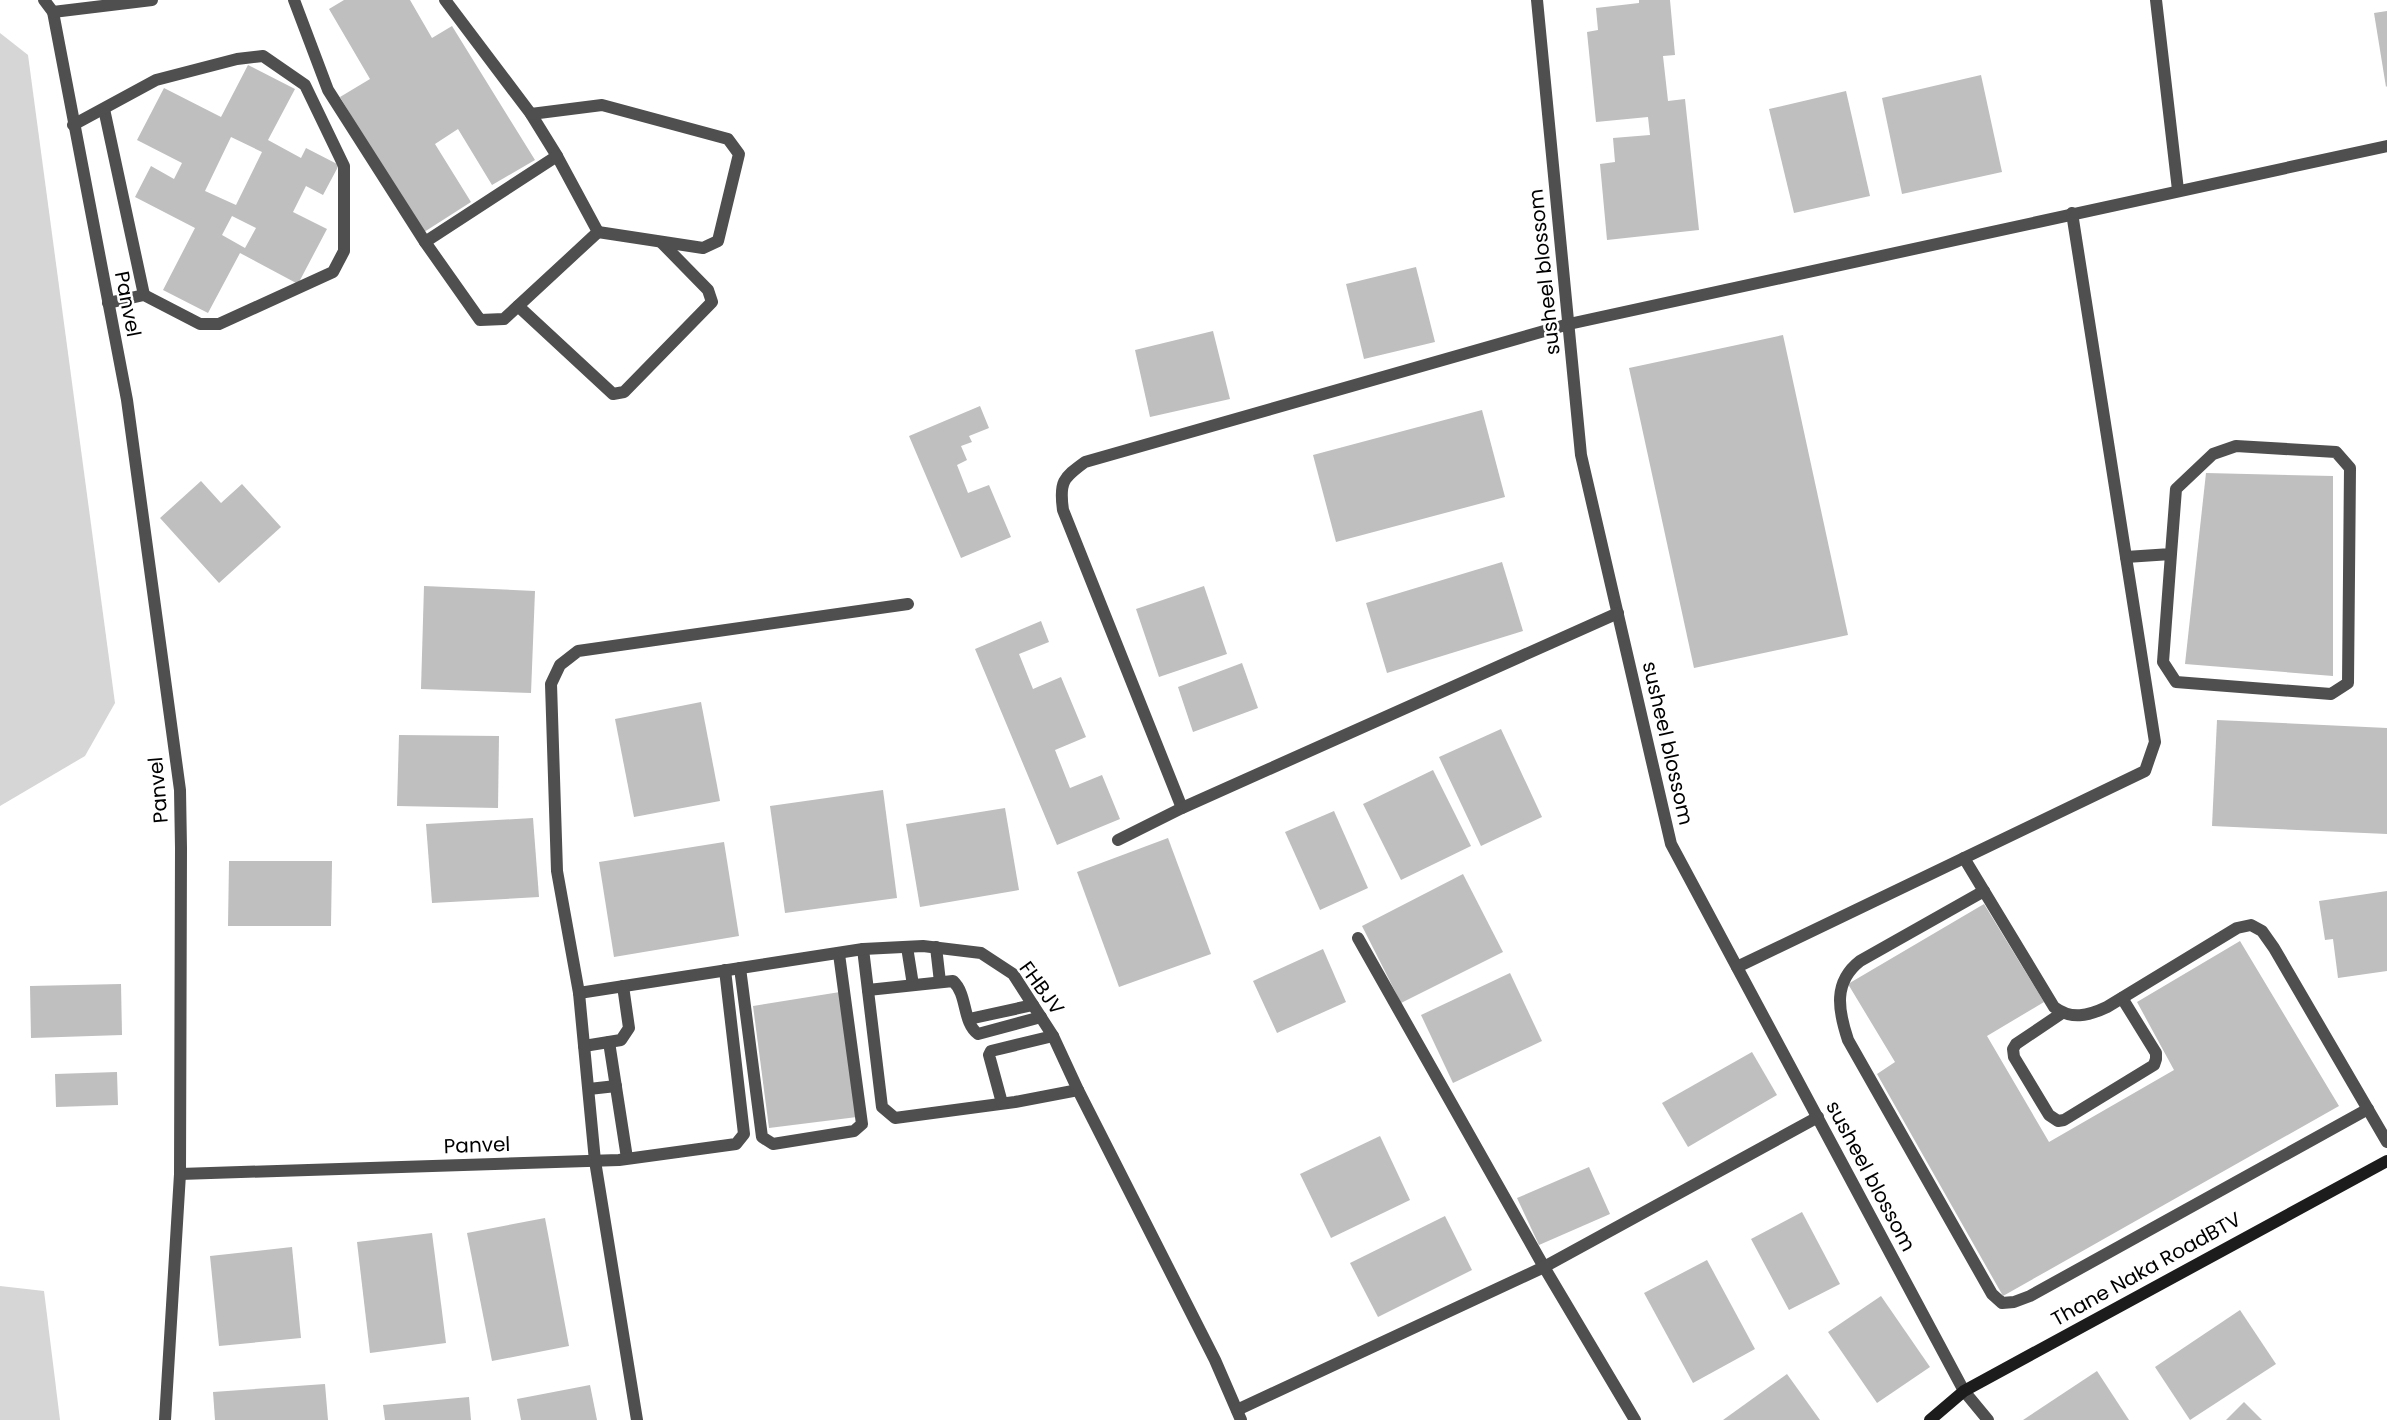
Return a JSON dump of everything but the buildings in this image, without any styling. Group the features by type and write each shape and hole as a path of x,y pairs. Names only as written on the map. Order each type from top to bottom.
{"main road":[{"name":"Thane Naka RoadBTV","path":"1930,1420 1964,1391 2387,1161"}],"street":[{"name":"Panvel","path":"44,0 53,12 127,400 180,790 180,1174 595,1161 736,1144 744,1134 725,970"},
{"path":"53,12 152,0"},
{"path":"294,0 328,90 424,242 480,320 504,319 598,232"},
{"path":"445,0 531,114 557,156 598,232"},
{"name":"susheel blossom","path":"1537,0 1581,455 1671,844 1964,1391 1988,1420"},
{"path":"2156,0 2178,190"},
{"path":"73,126 156,80 237,59 263,56 305,85 344,166 344,250 333,272 219,324 200,324 144,295 108,303"},
{"path":"531,114 602,105 728,139 739,154 718,241 704,248 598,232"},
{"path":"104,109 144,295"},
{"path":"1182,808 1063,510 1060,490 1068,475 1085,462 1569,324 2387,146"},
{"path":"424,242 557,156"},
{"path":"1737,966 2145,771 2155,742 2072,213"},
{"path":"518,306 613,394 624,392 712,302 708,290 661,242"},
{"path":"2236,446 2336,452 2350,468 2348,683 2331,694 2176,682 2163,662 2171,554 2176,489 2213,454 2236,446"},
{"path":"2126,557 2171,554"},
{"path":"637,1420 595,1161 579,993 557,871 551,684 560,665 578,651 908,604"},
{"path":"1118,840 1182,808 1618,613"},
{"path":"1964,858 2054,1007 2062,1013 2076,1016 2091,1015 2237,928 2251,925 2262,931 2387,1142"},
{"path":"1984,891 1860,960 1842,982 1838,996 1841,1021 1848,1040 1992,1294 2002,1303 2014,1302 2030,1296 2368,1109"},
{"path":"1358,938 1544,1267 1635,1420"},
{"path":"907,947 913,985"},
{"path":"936,947 939,982"},
{"name":"FHBJV","path":"579,993 863,949 936,947 981,953 1013,974 1053,1036 1215,1360 1239,1415"},
{"path":"863,949 882,1107 895,1118 1078,1090"},
{"path":"740,969 762,1137 773,1144 854,1131 862,1124 839,954"},
{"path":"868,990 953,981 959,987 972,1029 978,1034 1041,1017"},
{"path":"584,1046 621,1040 629,1028 623,986"},
{"path":"2062,1013 2016,1044 2013,1049 2014,1057 2049,1115 2058,1121 2154,1065 2156,1053 2122,998"},
{"path":"969,1019 1033,1005"},
{"path":"1002,1103 989,1055 991,1051 1053,1036"},
{"path":"609,1042 627,1158"},
{"path":"589,1089 616,1086"},
{"path":"1239,1415 1544,1267 1818,1117"},
{"path":"165,1420 180,1174"}],"shaded area":[{"path":"0,33 28,55 115,703 85,756 0,806"},
{"path":"0,1286 44,1291 60,1420 0,1420"}]}
